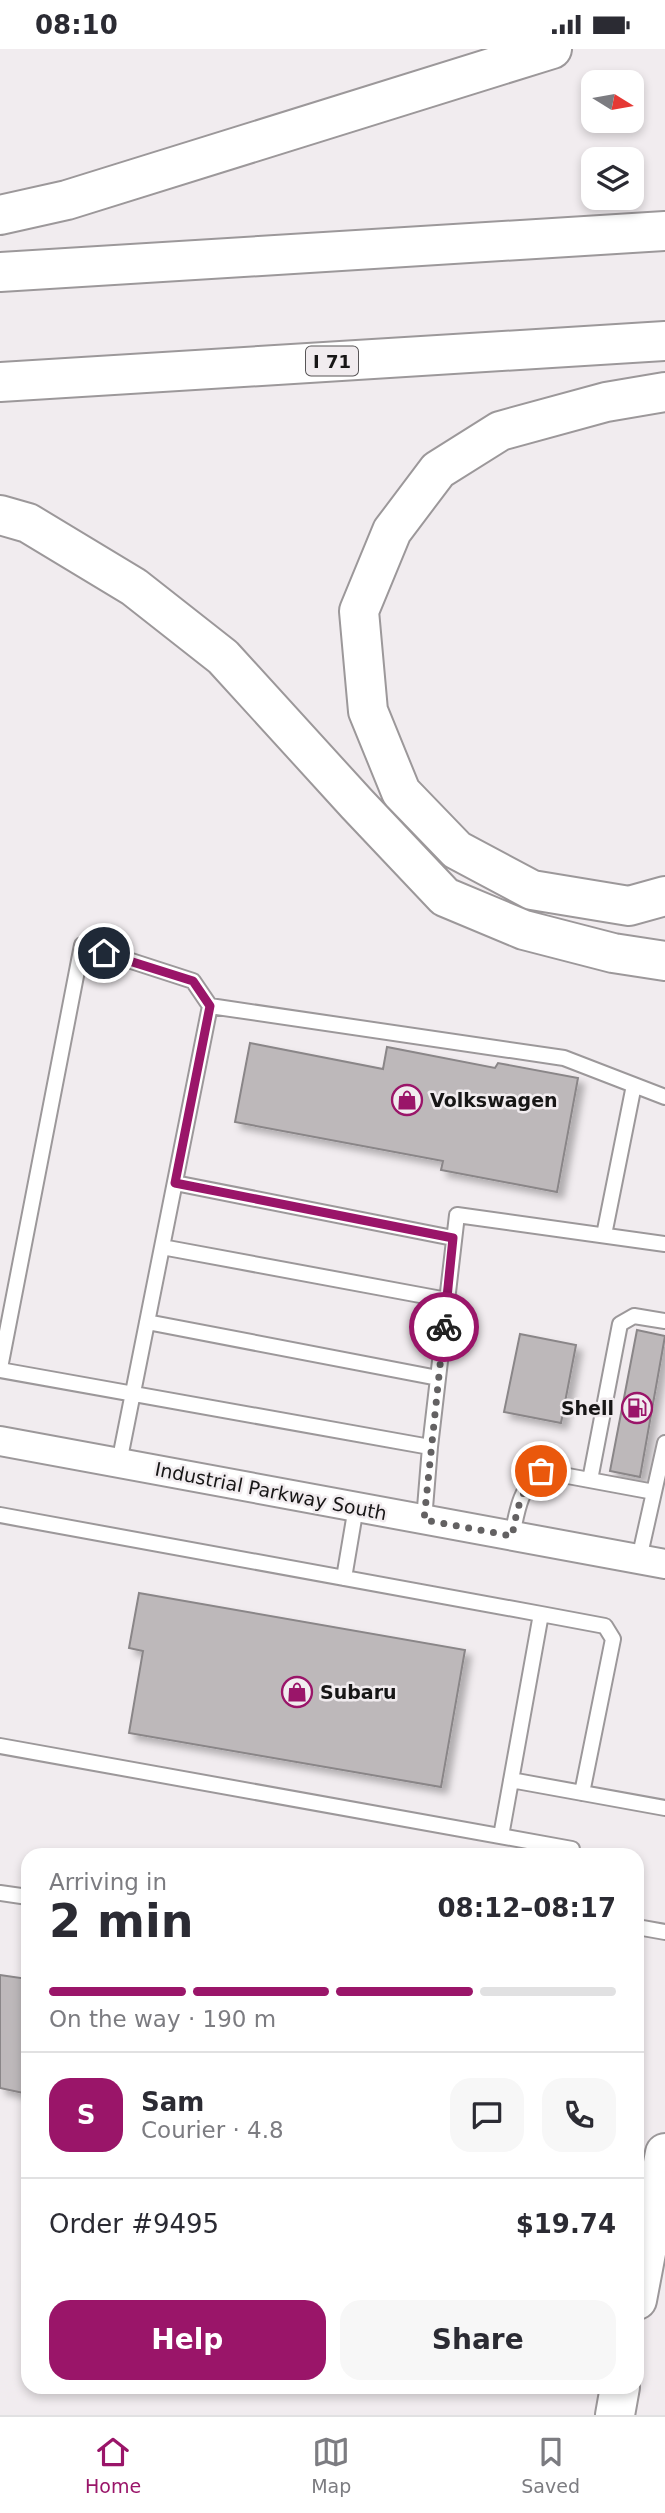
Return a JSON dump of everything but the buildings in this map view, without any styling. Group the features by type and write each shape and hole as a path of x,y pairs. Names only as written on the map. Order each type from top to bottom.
{"main road":[{"path":"0,215 67,201 552,49"},
{"path":"0,272 665,231"},
{"name":"I 71","path":"0,382 665,341"},
{"path":"665,392 606,402 500,431 438,470 392,531 359,611 368,711 396,781 401,792 457,850 531,890 629,907 665,896"},
{"path":"0,515 28,523 134,587 223,657 445,897 524,930 613,953 665,961"},
{"path":"644,2263 665,2153"},
{"path":"615,2415 619,2394"}],"street":[{"name":"Industrial Parkway South","path":"0,1441 652,1562"}],"lane":[{"path":"119,1463 133,1394 210,1006 193,981 82,945 0,1369 133,1394 430,1447"},
{"path":"210,1006 564,1058 665,1097"},
{"path":"604,1235 634,1085"},
{"path":"175,1183 453,1238"},
{"path":"424,1520 457,1215 665,1244"},
{"path":"162,1247 447,1300"},
{"path":"590,1480 620,1324 634,1316 665,1321"},
{"path":"147,1322 438,1377"},
{"path":"652,1562 654,1492 665,1443"},
{"path":"512,1536 520,1497 530,1480 541,1471 654,1492"},
{"path":"344,1578 356,1507"},
{"path":"0,1515 605,1626 613,1639 582,1793"},
{"path":"501,1836 541,1614"},
{"path":"0,1746 567,1848"},
{"path":"511,1780 665,1808"},
{"path":"0,1892 21,1896"},
{"path":"644,1928 665,1932"}],"way so far":[{"path":"444,1327 424,1520 512,1536 520,1497 530,1480 541,1471"}],"place":[{"name":"Volkswagen","path":"407,1100"},
{"name":"Shell","path":"637,1408"},
{"name":"Subaru","path":"297,1692"}],"route":[{"path":"104,953 193,981 210,1006 175,1183 453,1238 444,1327"}]}
